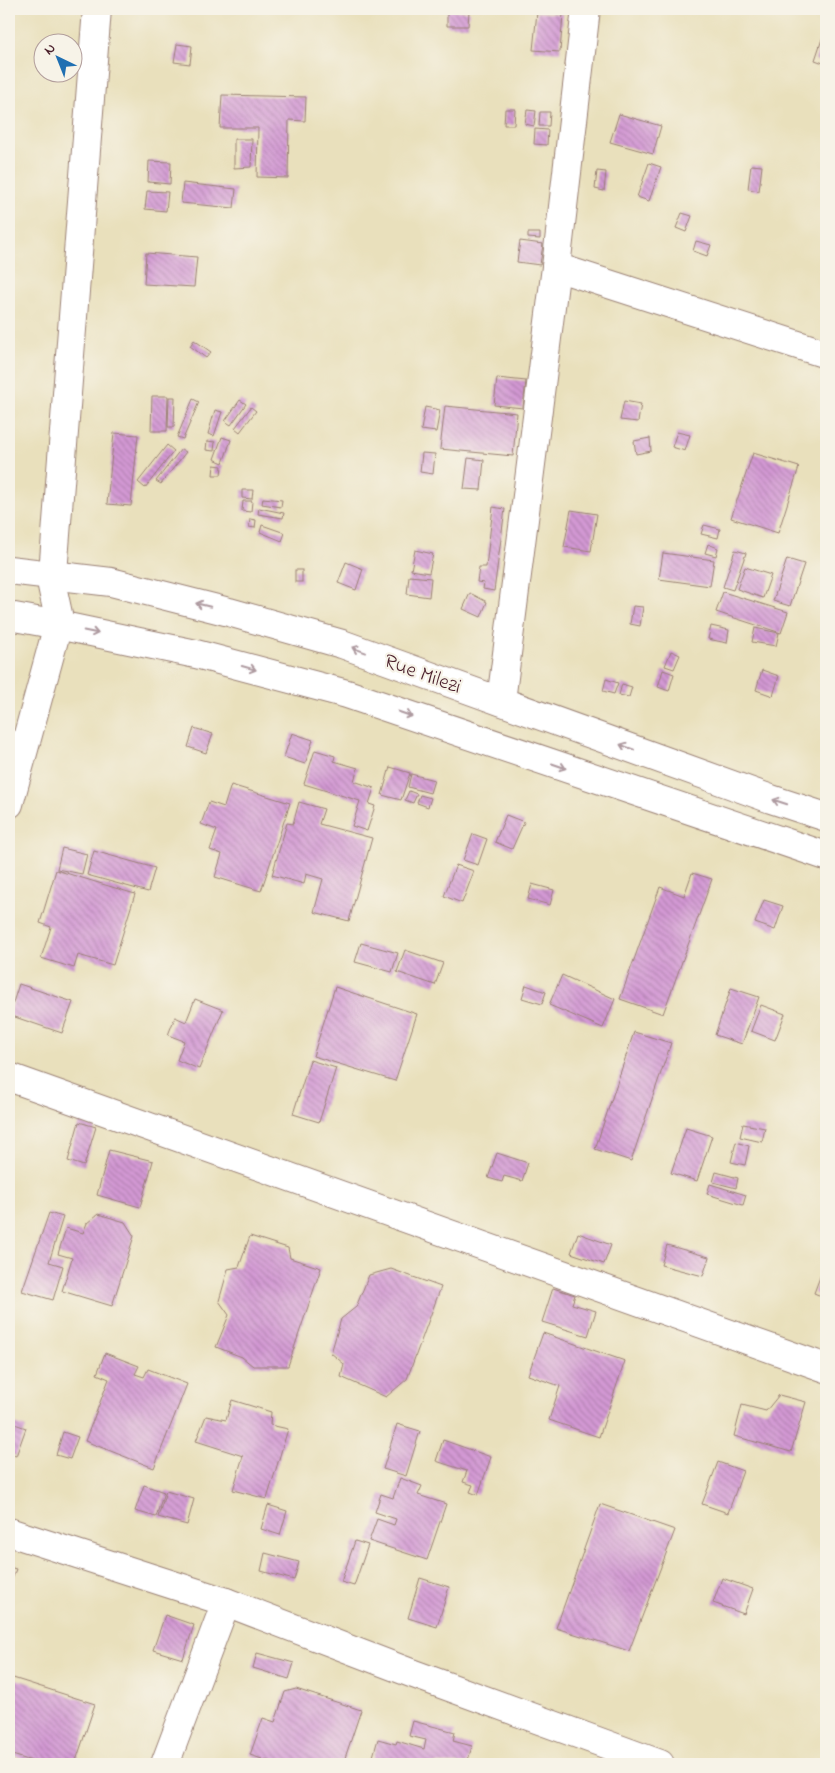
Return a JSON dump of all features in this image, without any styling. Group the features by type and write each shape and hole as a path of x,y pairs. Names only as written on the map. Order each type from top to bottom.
{"street":[{"path":"9,804 58,625 58,614 52,586 97,9"},
{"path":"501,701 556,267 586,9"},
{"path":"556,267 826,354"},
{"name":"Rue Milezi","path":"9,570 111,582 229,612 342,644 771,799 826,817"},
{"name":"Rue Milezi","path":"9,616 196,654 347,694 826,856"},
{"path":"9,1077 826,1368"},
{"path":"9,1532 226,1602 660,1764"},
{"path":"164,1764 226,1602"}],"building":[{"path":"447,11 469,11 468,26 447,26"},
{"path":"537,12 563,14 560,52 533,50"},
{"path":"826,27 826,64 815,60"},
{"path":"177,44 192,46 190,64 174,62"},
{"path":"222,95 306,97 305,121 289,120 288,178 257,177 258,128 220,128"},
{"path":"505,109 515,109 514,125 504,125"},
{"path":"527,110 536,111 534,126 525,124"},
{"path":"540,112 550,112 549,126 539,126"},
{"path":"619,114 661,126 653,154 610,142"},
{"path":"535,129 548,130 547,145 534,144"},
{"path":"234,139 252,139 251,167 234,168"},
{"path":"149,161 171,162 170,184 148,182"},
{"path":"649,163 661,167 649,201 637,197"},
{"path":"751,165 762,166 759,191 748,189"},
{"path":"597,171 606,172 604,191 595,189"},
{"path":"183,183 236,189 234,208 181,203"},
{"path":"147,191 168,192 166,211 145,209"},
{"path":"682,213 692,216 686,232 676,228"},
{"path":"528,233 540,233 540,239 528,238"},
{"path":"520,241 543,244 540,265 517,262"},
{"path":"696,241 711,245 707,256 693,251"},
{"path":"146,253 197,257 194,287 144,284"},
{"path":"194,340 211,352 206,358 190,346"},
{"path":"497,378 526,381 523,408 494,405"},
{"path":"152,396 168,396 167,431 151,431"},
{"path":"169,397 175,397 174,427 168,427"},
{"path":"193,399 199,402 183,439 177,437"},
{"path":"240,400 246,404 231,425 225,421"},
{"path":"624,401 641,404 638,422 620,420"},
{"path":"445,406 517,413 513,456 440,449"},
{"path":"251,407 256,411 240,432 235,428"},
{"path":"425,407 440,410 436,432 421,430"},
{"path":"215,410 222,412 214,436 208,434"},
{"path":"677,432 690,435 685,451 672,447"},
{"path":"114,433 138,435 131,506 107,504"},
{"path":"222,437 231,440 223,463 214,459"},
{"path":"650,438 651,451 636,454 634,441"},
{"path":"207,441 215,442 214,451 206,450"},
{"path":"167,445 174,451 145,488 138,482"},
{"path":"181,449 186,452 161,484 156,481"},
{"path":"422,453 435,454 433,474 420,472"},
{"path":"753,453 799,467 778,533 731,518"},
{"path":"468,458 484,460 481,490 464,489"},
{"path":"214,465 222,466 221,475 213,475"},
{"path":"242,490 253,490 252,499 242,498"},
{"path":"263,498 282,500 281,507 262,504"},
{"path":"243,501 252,501 251,512 242,511"},
{"path":"493,507 505,509 494,591 483,589 484,583 477,582 479,567 486,567"},
{"path":"259,508 284,513 283,518 258,514"},
{"path":"571,510 597,514 591,551 564,547"},
{"path":"250,519 256,520 255,528 249,527"},
{"path":"262,525 285,533 282,541 260,532"},
{"path":"704,525 720,529 718,538 701,534"},
{"path":"708,544 718,548 716,556 705,553"},
{"path":"415,550 433,554 429,573 411,570"},
{"path":"735,550 746,553 733,590 723,587"},
{"path":"663,553 714,560 710,586 659,579"},
{"path":"787,559 804,564 790,606 773,601"},
{"path":"346,562 363,569 356,590 338,583"},
{"path":"745,567 771,575 763,598 737,589"},
{"path":"295,570 302,570 302,582 295,582"},
{"path":"409,576 431,578 429,597 407,594"},
{"path":"723,592 788,612 781,633 716,612"},
{"path":"470,593 487,602 481,617 463,609"},
{"path":"633,606 643,607 640,626 630,624"},
{"path":"711,626 729,630 727,643 708,639"},
{"path":"755,628 779,633 776,646 752,642"},
{"path":"671,651 680,655 674,669 665,666"},
{"path":"663,670 674,674 669,691 658,687"},
{"path":"762,670 779,676 773,696 756,690"},
{"path":"606,679 618,683 614,694 603,691"},
{"path":"622,684 632,687 629,697 619,695"},
{"path":"194,728 213,734 206,753 188,747"},
{"path":"292,733 313,740 305,764 284,757"},
{"path":"315,750 335,756 334,761 358,768 354,781 374,788 369,804 375,806 367,831 352,826 360,801 304,784"},
{"path":"390,767 410,773 401,800 382,795"},
{"path":"411,774 434,780 430,793 408,787"},
{"path":"231,785 290,803 261,891 215,877 222,854 210,850 217,830 201,824 209,802 224,807"},
{"path":"409,791 417,794 413,803 405,800"},
{"path":"420,795 431,798 428,807 417,803"},
{"path":"299,802 324,809 319,824 372,838 349,921 314,912 323,879 306,874 304,884 272,875 287,823 293,824"},
{"path":"506,815 524,822 512,849 495,842"},
{"path":"473,834 487,839 478,865 463,860"},
{"path":"62,848 87,854 82,874 57,869"},
{"path":"94,851 155,868 148,892 87,875"},
{"path":"456,865 474,871 462,903 444,896"},
{"path":"56,870 135,894 113,965 78,955 74,968 41,958 51,927 40,923"},
{"path":"692,873 712,879 663,1014 620,999 660,887 684,896"},
{"path":"532,884 554,890 550,905 528,899"},
{"path":"764,900 783,906 775,930 755,923"},
{"path":"361,943 398,953 392,972 355,962"},
{"path":"405,950 443,963 435,985 397,972"},
{"path":"562,975 615,999 603,1028 549,1005"},
{"path":"19,984 73,1002 62,1033 9,1015"},
{"path":"526,985 546,992 542,1004 522,998"},
{"path":"335,987 417,1014 395,1081 313,1056"},
{"path":"731,988 759,997 742,1044 715,1035"},
{"path":"195,999 223,1010 199,1069 177,1060 184,1041 168,1035 175,1017 186,1022"},
{"path":"761,1005 785,1014 775,1040 751,1031"},
{"path":"634,1032 671,1043 631,1161 595,1149"},
{"path":"310,1060 336,1068 319,1122 293,1114"},
{"path":"79,1122 96,1127 84,1166 68,1161"},
{"path":"743,1124 765,1128 762,1142 740,1137"},
{"path":"686,1128 712,1136 697,1181 671,1173"},
{"path":"736,1142 749,1146 745,1165 731,1162"},
{"path":"109,1150 153,1161 140,1207 97,1195"},
{"path":"497,1153 528,1163 522,1181 504,1176 502,1182 488,1178"},
{"path":"716,1172 738,1178 736,1188 713,1182"},
{"path":"710,1184 746,1195 743,1205 707,1194"},
{"path":"49,1213 63,1217 49,1262 63,1266 53,1300 22,1291"},
{"path":"98,1214 125,1222 134,1236 112,1306 62,1291 72,1258 58,1254 66,1228 83,1233 87,1223"},
{"path":"578,1233 611,1245 604,1264 571,1253"},
{"path":"250,1236 288,1248 290,1258 321,1268 288,1366 253,1366 242,1357 216,1347 229,1315 219,1301 228,1269 239,1267"},
{"path":"667,1245 709,1257 703,1276 661,1265"},
{"path":"391,1269 441,1287 407,1379 386,1397 341,1377 344,1364 331,1353 341,1319 356,1307 369,1275"},
{"path":"823,1269 826,1270 826,1298 814,1293"},
{"path":"553,1288 575,1295 572,1304 596,1311 588,1336 542,1322"},
{"path":"543,1333 625,1361 599,1437 549,1420 560,1386 528,1375"},
{"path":"105,1353 139,1366 135,1374 144,1377 148,1369 187,1384 154,1468 85,1441 109,1379 97,1374"},
{"path":"779,1395 806,1402 791,1452 734,1436 742,1405 766,1411"},
{"path":"232,1400 271,1412 270,1425 288,1429 267,1499 233,1490 243,1456 196,1441 206,1416 226,1420"},
{"path":"12,1423 26,1428 16,1456 9,1453 9,1431"},
{"path":"397,1424 420,1431 406,1476 383,1469"},
{"path":"63,1432 78,1437 70,1459 56,1455"},
{"path":"443,1440 491,1457 478,1495 470,1492 473,1485 463,1482 467,1471 436,1461"},
{"path":"718,1462 743,1471 728,1513 702,1504"},
{"path":"400,1478 422,1486 418,1495 446,1504 427,1560 369,1541 377,1519 394,1525 396,1519 375,1512 381,1494 393,1498"},
{"path":"144,1485 164,1492 156,1517 135,1511"},
{"path":"166,1491 194,1499 187,1525 158,1517"},
{"path":"600,1504 675,1530 629,1651 556,1628"},
{"path":"268,1505 287,1511 280,1535 261,1529"},
{"path":"355,1541 368,1545 354,1586 341,1582"},
{"path":"265,1553 299,1562 294,1580 261,1571"},
{"path":"9,1567 16,1569 9,1587"},
{"path":"420,1578 449,1587 437,1627 408,1618"},
{"path":"722,1578 753,1589 744,1614 713,1603"},
{"path":"165,1615 194,1625 183,1659 153,1650"},
{"path":"257,1653 294,1663 289,1679 253,1668"},
{"path":"10,1677 95,1704 75,1764 41,1764 9,1754"},
{"path":"296,1689 361,1710 343,1764 277,1764 250,1755 263,1718 275,1722 285,1692"},
{"path":"413,1721 455,1732 453,1741 472,1746 467,1764 386,1764 372,1760 378,1739 396,1744 397,1741 424,1749 426,1740 409,1736"}]}
